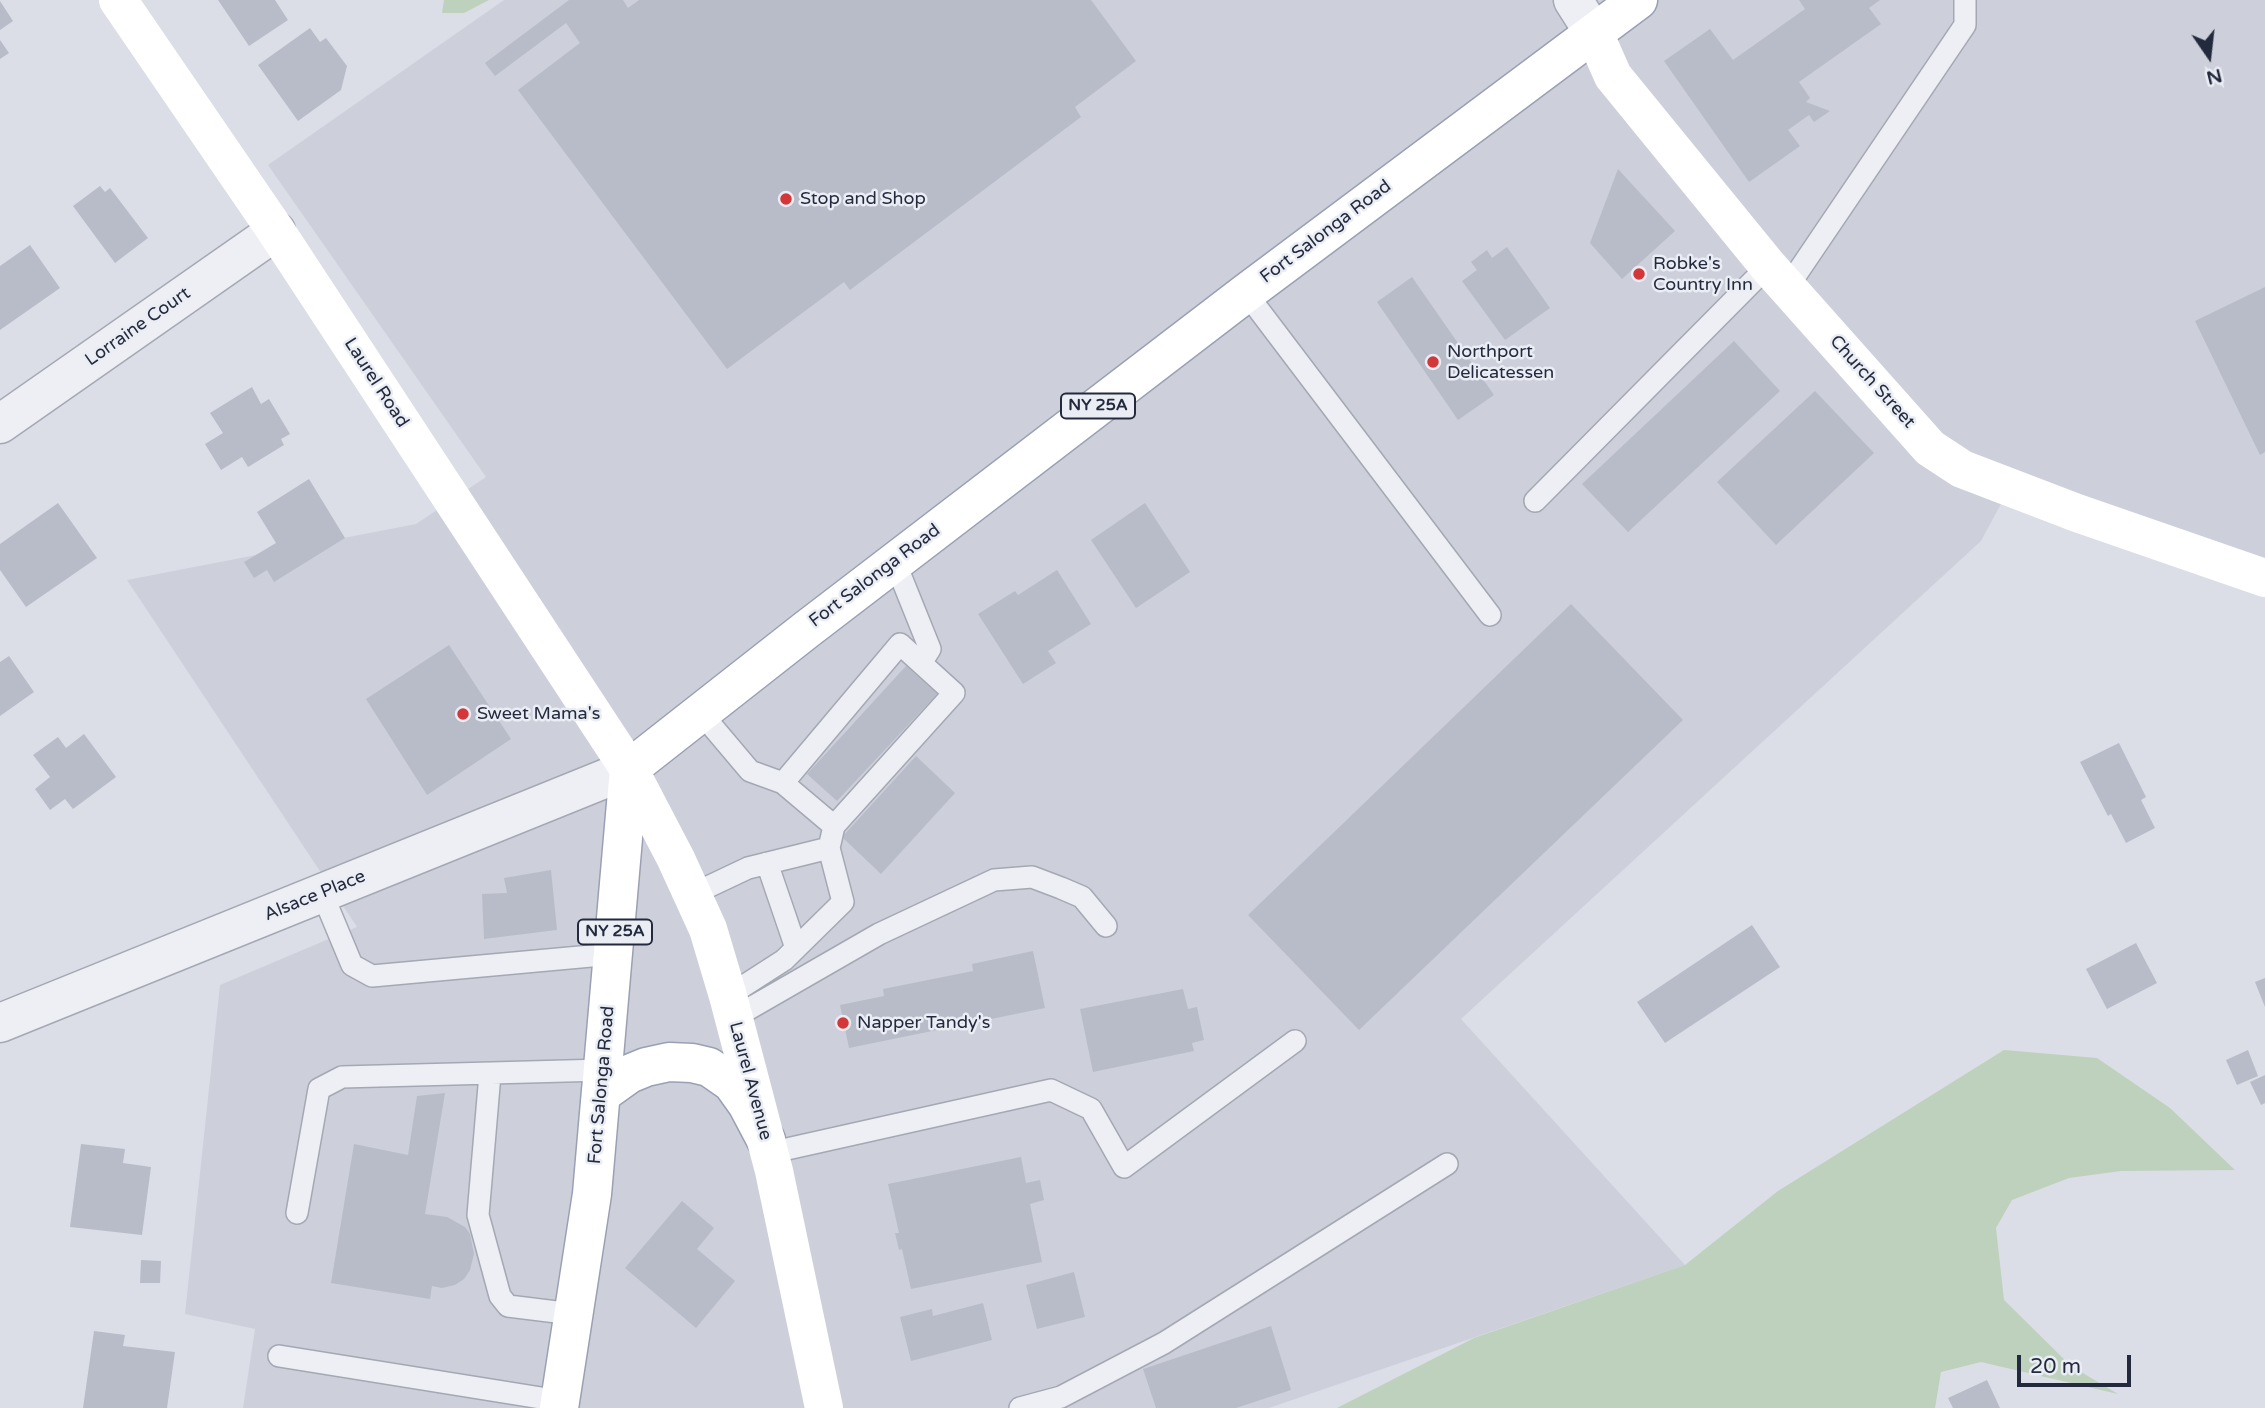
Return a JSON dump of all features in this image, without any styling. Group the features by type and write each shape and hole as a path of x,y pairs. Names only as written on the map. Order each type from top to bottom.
{"main road":[{"name":"Laurel Road","path":"118,0 276,231 629,769"},
{"name":"Fort Salonga Road","path":"559,1404 592,1194 629,769 1246,293 1638,0"},
{"name":"Church Street","path":"1594,33 1613,76 1778,277 1930,448 1962,469 2077,513 2265,578"},
{"name":"Laurel Avenue","path":"629,769 708,929 768,1147 824,1408"},
{"path":"602,1082 669,1062 709,1067 732,1083 747,1104 768,1147"}],"street":[{"path":"1573,0 1594,33"},
{"name":"Lorraine Court","path":"0,424 276,231"},
{"name":"Alsace Place","path":"0,1023 629,769"}],"lane":[{"path":"1535,501 1778,277 1965,26 1965,0"},
{"path":"1246,293 1490,615"},
{"path":"895,562 930,649 921,663"},
{"path":"731,1007 843,902 829,848 834,826 872,773 916,725 954,692 900,644 876,685 831,736 783,783"},
{"path":"701,713 750,771 783,783 834,826"},
{"path":"692,894 748,868 829,848"},
{"path":"767,863 796,948"},
{"path":"731,1007 994,880 1032,877 1061,888 1082,897 1106,926"},
{"path":"322,893 352,965 372,976 613,954"},
{"path":"768,1147 1051,1090 1091,1109 1124,1167 1295,1041"},
{"path":"297,1213 319,1089 342,1077 490,1074 602,1082"},
{"path":"490,1074 478,1215 500,1296 508,1306 573,1314"},
{"path":"1020,1408 1060,1397 1164,1343 1447,1164"},
{"path":"279,1356 559,1404"}],"shaded area":[{"path":"504,0 2265,0 2265,578 2010,487 1981,541 1461,1019 1685,1265 1269,1408 243,1408 255,1329 185,1314 220,985 357,927 127,580 416,524 486,477 268,165"}],"green space":[{"path":"444,0 489,0 464,13 442,13"},
{"path":"2004,1050 2097,1058 2170,1108 2235,1170 2121,1171 2069,1178 2012,1200 1996,1228 2004,1300 2071,1366 2118,1394 1981,1362 1941,1372 1935,1408 1337,1408 1474,1338 1685,1265 1778,1191"}],"building":[{"path":"218,0 275,0 288,20 249,46"},
{"name":"Stop and Shop","path":"569,0 623,0 628,8 639,0 1091,0 1136,61 1075,107 1081,117 850,290 844,282 727,369 518,90 580,43 566,23 495,76 485,63"},
{"path":"1799,0 1880,0 1869,8 1881,24 1799,82 1810,98 1806,102 1830,111 1814,122 1809,115 1788,130 1800,146 1749,182 1664,61 1710,29 1733,60 1805,9"},
{"path":"0,1 13,21 0,30"},
{"path":"310,28 320,42 326,38 347,66 341,90 298,121 258,65"},
{"path":"0,40 9,53 0,59"},
{"path":"1618,169 1675,231 1622,279 1590,243"},
{"path":"100,186 105,192 110,188 148,238 115,263 73,206"},
{"path":"30,245 60,288 0,330 0,266"},
{"path":"1507,247 1550,308 1505,340 1462,281 1477,270 1471,262 1487,250 1492,258"},
{"path":"1412,277 1494,395 1458,420 1377,302"},
{"path":"2265,287 2265,452 2260,455 2195,321"},
{"path":"1734,341 1780,391 1628,532 1582,484"},
{"path":"252,387 261,404 269,399 290,434 281,439 284,445 248,467 242,457 221,470 205,444 223,433 210,413"},
{"path":"1815,391 1874,453 1776,545 1717,482"},
{"path":"309,479 345,538 274,582 267,570 254,578 244,562 276,543 257,512"},
{"path":"58,503 97,558 26,607 0,570 0,544"},
{"path":"1145,503 1190,572 1136,608 1091,540"},
{"path":"1057,570 1091,624 1048,651 1056,663 1023,684 978,614 1015,591 1018,595"},
{"path":"1571,604 1683,720 1359,1030 1248,915"},
{"path":"449,645 511,739 427,795 366,699"},
{"path":"9,656 34,692 0,716 0,662"},
{"path":"906,666 937,694 837,801 807,774"},
{"path":"84,734 116,777 73,809 65,799 50,810 35,789 50,777 33,755 58,737 66,748"},
{"path":"2119,743 2146,797 2141,800 2155,828 2126,843 2111,814 2108,816 2080,762"},
{"path":"916,756 955,793 881,874 842,837"},
{"path":"551,870 557,930 484,939 482,894 507,893 504,878"},
{"path":"1752,925 1780,967 1665,1043 1637,1002"},
{"path":"2136,943 2157,983 2107,1009 2086,969"},
{"path":"1033,951 1045,1008 849,1048 840,1005 884,996 883,989 973,971 972,964"},
{"path":"2265,978 2265,1007 2255,982"},
{"path":"1183,989 1188,1009 1197,1007 1204,1040 1192,1043 1194,1051 1093,1072 1080,1009"},
{"path":"2248,1050 2258,1076 2237,1085 2226,1060"},
{"path":"2265,1075 2265,1103 2261,1105 2250,1082"},
{"path":"445,1093 425,1214 447,1217 465,1227 470,1234 474,1254 470,1270 464,1279 455,1285 442,1288 432,1286 430,1299 331,1283 354,1144 408,1155 417,1096"},
{"path":"81,1144 125,1149 123,1163 151,1167 142,1235 70,1227"},
{"path":"1021,1157 1026,1183 1040,1180 1044,1200 1030,1204 1042,1262 911,1289 902,1249 899,1250 895,1233 899,1233 888,1184"},
{"path":"682,1201 714,1228 697,1249 735,1281 696,1328 625,1268"},
{"path":"141,1260 161,1261 160,1283 140,1283"},
{"path":"1074,1272 1085,1317 1037,1329 1026,1285"},
{"path":"983,1303 992,1340 911,1361 900,1317 932,1309 933,1316"},
{"path":"1271,1326 1291,1390 1236,1408 1156,1408 1143,1369"},
{"path":"94,1331 125,1335 123,1346 175,1352 167,1408 83,1408"},
{"path":"1987,1380 2000,1408 1953,1408 1948,1398"}],"place":[{"name":"Stop and Shop","path":"786,199"},
{"name":"Robke's Country Inn","path":"1639,274"},
{"name":"Northport Delicatessen","path":"1433,362"},
{"name":"Sweet Mama's","path":"463,714"},
{"name":"Napper Tandy's","path":"843,1023"}]}
